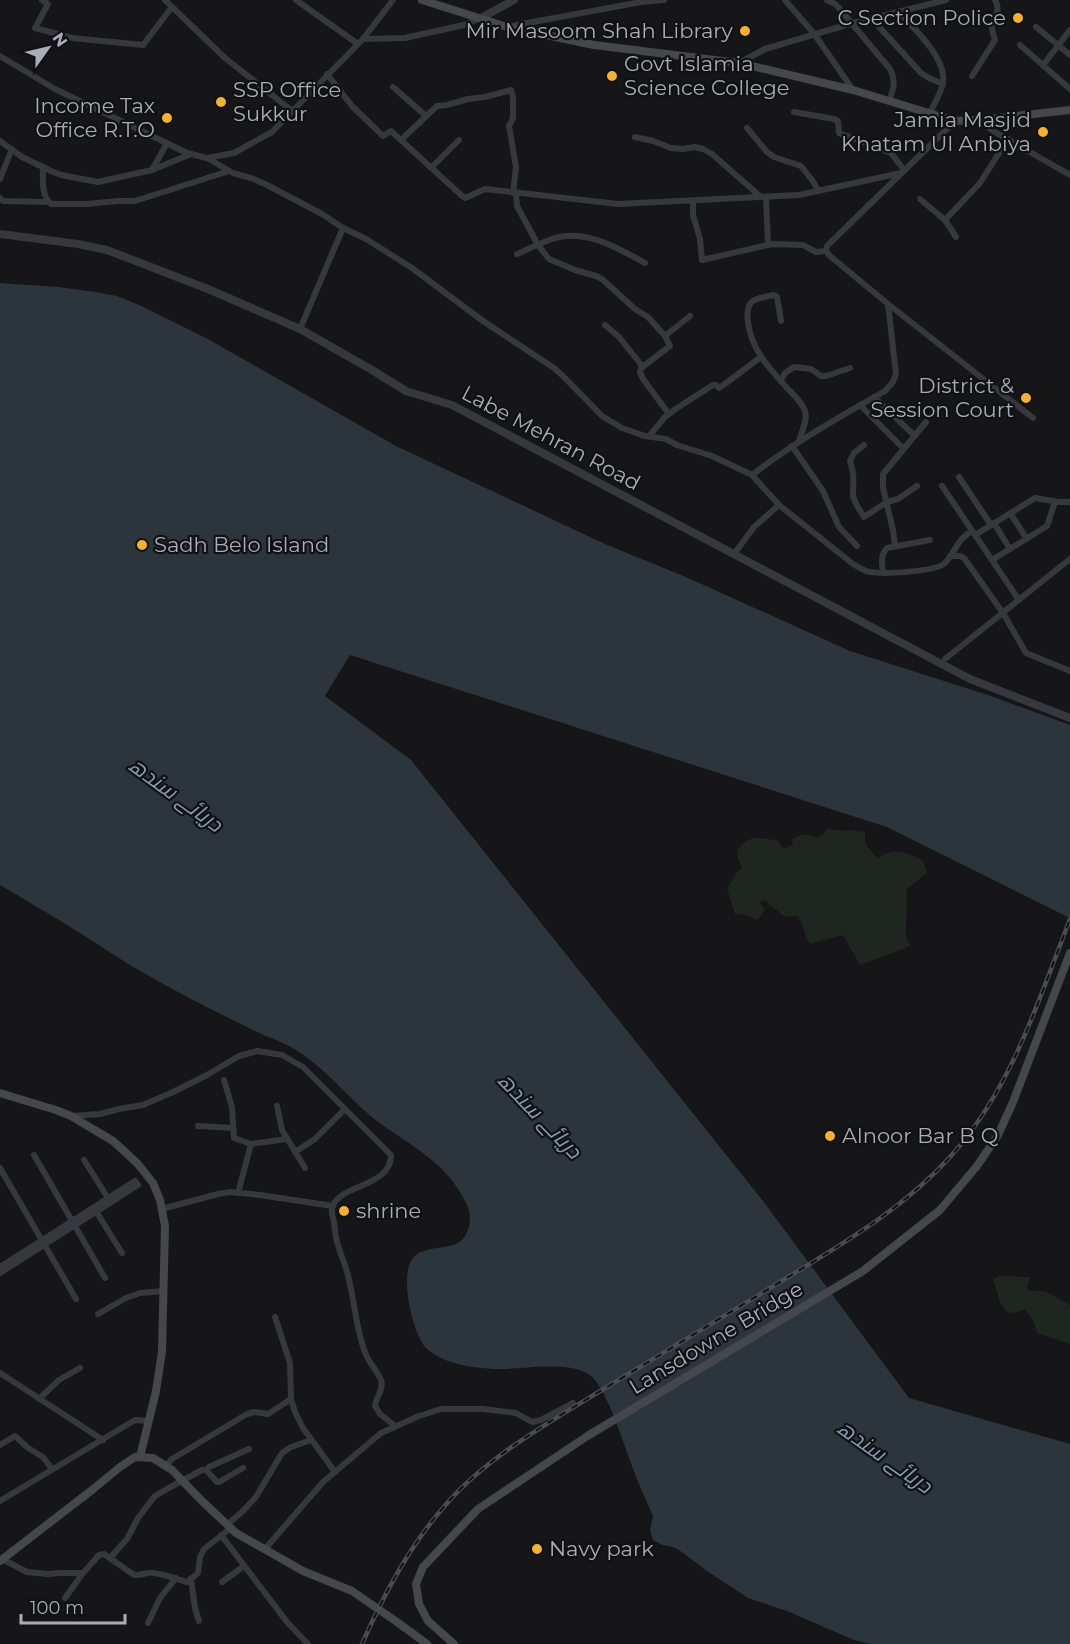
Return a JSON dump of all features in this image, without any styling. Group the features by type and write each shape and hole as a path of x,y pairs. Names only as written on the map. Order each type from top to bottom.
{"main road":[{"path":"422,0 507,27 594,45 739,63 853,90 955,121 1070,110"},
{"name":"Lansdowne Bridge","path":"454,1644 428,1621 419,1604 416,1584 423,1567 478,1509 589,1435 863,1271 940,1210 977,1166 998,1135 1013,1102 1070,953"},
{"path":"0,1093 71,1116 113,1141 137,1163 153,1183 160,1200 165,1226 162,1352 156,1391 140,1457"},
{"path":"1,1560 120,1467 135,1457 153,1458 172,1470 236,1533 303,1570 352,1591 427,1644"}],"street":[{"path":"42,0 48,4 35,28 72,38 143,45 172,7"},
{"path":"165,0 225,58 291,110"},
{"path":"296,0 360,41 405,38 464,25 514,0"},
{"path":"207,158 234,153 272,132 360,41 393,0"},
{"path":"507,27 641,2 664,0"},
{"path":"787,0 815,35 853,90"},
{"path":"827,0 840,8"},
{"path":"836,0 890,69 894,78 889,101"},
{"path":"912,0 919,7"},
{"path":"739,63 765,49 853,23 946,0"},
{"path":"972,76 995,40 992,26 998,12 998,5 995,0"},
{"path":"899,12 935,53 942,72 943,84 930,113"},
{"path":"872,19 921,73 943,84"},
{"path":"1036,27 1070,54"},
{"path":"1043,65 1070,30"},
{"path":"1020,45 1070,89"},
{"path":"0,56 55,89 191,154 207,158 229,171 267,185 366,239 412,268 483,321 554,368 602,416 622,428 645,436 666,439 677,445 712,456 752,475 779,505 853,564 866,571 883,573 935,568 944,563 959,541 1035,498 1070,502"},
{"path":"327,75 352,106 383,136 391,131 465,198 484,189 618,204 799,195 902,172"},
{"path":"393,87 426,116"},
{"path":"401,140 437,106 511,90 513,118 509,126 516,167 514,193 517,206 538,245 549,258 602,279 635,309 648,317 665,336 670,346 643,367 640,372 669,414"},
{"path":"795,112 838,121 839,133 891,153 902,172"},
{"path":"979,119 993,131 1070,175"},
{"path":"826,251 827,246 955,121"},
{"path":"747,128 760,145 774,157 801,166 819,191"},
{"path":"635,137 676,149 694,147 712,154 763,197 768,245"},
{"path":"945,220 980,183 1008,139"},
{"path":"431,168 459,140"},
{"path":"0,141 22,157 61,175 98,182 152,170 191,154"},
{"path":"152,170 167,143"},
{"path":"0,178 12,149"},
{"path":"43,167 44,194 48,202"},
{"path":"0,198 3,201 86,204 135,201 229,171"},
{"path":"920,199 945,220 957,237"},
{"path":"693,201 693,215 701,245 702,260 768,245 789,243 803,245 816,252 826,251"},
{"path":"300,329 343,228"},
{"name":"Labe Mehran Road","path":"0,234 107,250 208,289 300,329 406,391 452,405 970,679 1070,718"},
{"path":"517,254 553,239 587,238 605,243 645,263"},
{"path":"826,251 888,304 1033,418"},
{"path":"781,321 777,297 774,295 756,298 747,308 749,328 761,357 806,412 806,421 799,442"},
{"path":"752,475 792,446 885,391 893,382 896,374 888,304"},
{"path":"665,336 690,316"},
{"path":"606,325 619,337 643,367"},
{"path":"649,436 669,414 682,404 713,385 719,388 761,357"},
{"path":"781,380 785,373 794,367 812,369 820,376 850,369"},
{"path":"874,397 915,436"},
{"path":"860,405 904,449"},
{"path":"895,546 883,488 883,474 926,422"},
{"path":"792,446 823,491 839,527 857,546"},
{"path":"864,446 854,453 850,461 854,480 853,495 864,517 917,486"},
{"path":"959,477 1010,549"},
{"path":"942,486 1019,600"},
{"path":"992,560 1047,526 1055,502"},
{"path":"734,555 754,527 779,505"},
{"path":"1010,513 1027,539"},
{"path":"883,573 882,557 887,548 930,540"},
{"path":"950,556 964,558 1003,613 1026,653 1070,671"},
{"path":"945,659 1070,559"},
{"path":"71,1116 100,1114 143,1105 207,1075 239,1056 257,1051 282,1055 303,1066 391,1155 386,1169 378,1177 367,1185 346,1193 338,1199 332,1209 337,1243 350,1280 365,1355 382,1382 375,1406 380,1414 396,1426"},
{"path":"224,1080 232,1107 234,1138 251,1144 287,1139"},
{"path":"277,1106 287,1139 305,1168"},
{"path":"295,1152 315,1139 345,1108"},
{"path":"198,1126 233,1128"},
{"path":"238,1193 251,1144"},
{"path":"34,1155 105,1278"},
{"path":"84,1160 108,1198"},
{"path":"0,1168 76,1299"},
{"path":"0,1273 73,1223 138,1185 135,1181 95,1209"},
{"path":"162,1209 218,1194 238,1193 333,1206"},
{"path":"95,1209 122,1253"},
{"path":"0,1267 44,1242"},
{"path":"98,1314 140,1293 164,1291"},
{"path":"274,1317 290,1363 291,1399 303,1428 335,1472"},
{"path":"39,1399 59,1380 80,1368"},
{"path":"0,1373 103,1440"},
{"path":"166,1466 172,1459 247,1414 254,1412 268,1414 291,1399"},
{"path":"265,1549 323,1482 381,1433 441,1409 483,1409 516,1413 530,1421 536,1421 573,1403"},
{"path":"0,1501 135,1420 148,1420"},
{"path":"0,1445 15,1436 28,1448 44,1457 52,1469"},
{"path":"65,1598 83,1573 99,1556 104,1554 134,1575 149,1572 164,1574 187,1582 198,1573 200,1557 204,1549 221,1535 255,1497 282,1453 311,1440"},
{"path":"110,1558 155,1496 208,1467 249,1449"},
{"path":"206,1470 213,1479 219,1482 243,1468"},
{"path":"221,1535 286,1622 308,1644"},
{"path":"1,1560 27,1572 83,1573"},
{"path":"222,1582 244,1566"},
{"path":"148,1623 160,1598 176,1578"},
{"path":"191,1579 199,1620"}],"shaded area":[{"path":"827,828 865,832 865,843 877,858 900,852 923,860 927,873 907,889 906,937 911,946 860,965 843,935 810,944 797,916 785,917 764,900 759,902 765,909 758,920 735,914 727,889 742,868 737,851 741,845 750,839 759,838 777,840 783,849 792,845 796,837 805,835 817,838 823,835"},
{"path":"999,1276 1030,1277 1027,1287 1030,1291 1045,1291 1070,1305 1070,1344 1037,1333 1034,1322 1025,1309 1015,1313 1007,1312 1000,1302 993,1279"}],"water":[{"name":"دریائے سندھ","path":"0,283 95,292 117,296 139,305 206,338 396,446 605,544 686,577 850,651 991,696 1070,725 1070,918 887,827 350,655 325,696 411,760 763,1201 909,1398 1070,1444 1070,1644 870,1644 854,1640 787,1611 748,1598 679,1550 653,1540 650,1531 653,1516 609,1405 592,1377 584,1372 562,1367 495,1369 461,1365 433,1353 420,1339 408,1300 410,1262 423,1251 461,1241 466,1235 470,1221 468,1208 460,1191 441,1168 370,1116 321,1069 299,1052 158,981 0,885"}],"railway":[{"path":"362,1644 411,1551 435,1517 482,1469 541,1427 854,1236 895,1207 933,1175 971,1131 1006,1074 1034,1013 1070,919"}],"place":[{"name":"C Section Police","path":"1018,18"},
{"name":"Mir Masoom Shah Library","path":"745,31"},
{"name":"Govt Islamia Science College","path":"612,76"},
{"name":"SSP Office Sukkur","path":"221,102"},
{"name":"Income Tax Office R.T.O","path":"167,118"},
{"name":"Jamia Masjid Khatam Ul Anbiya","path":"1043,132"},
{"name":"District & Session Court","path":"1026,398"},
{"name":"Sadh Belo Island","path":"142,545"},
{"name":"Alnoor Bar B Q","path":"830,1136"},
{"name":"shrine","path":"344,1211"},
{"name":"Navy park","path":"537,1549"}]}
